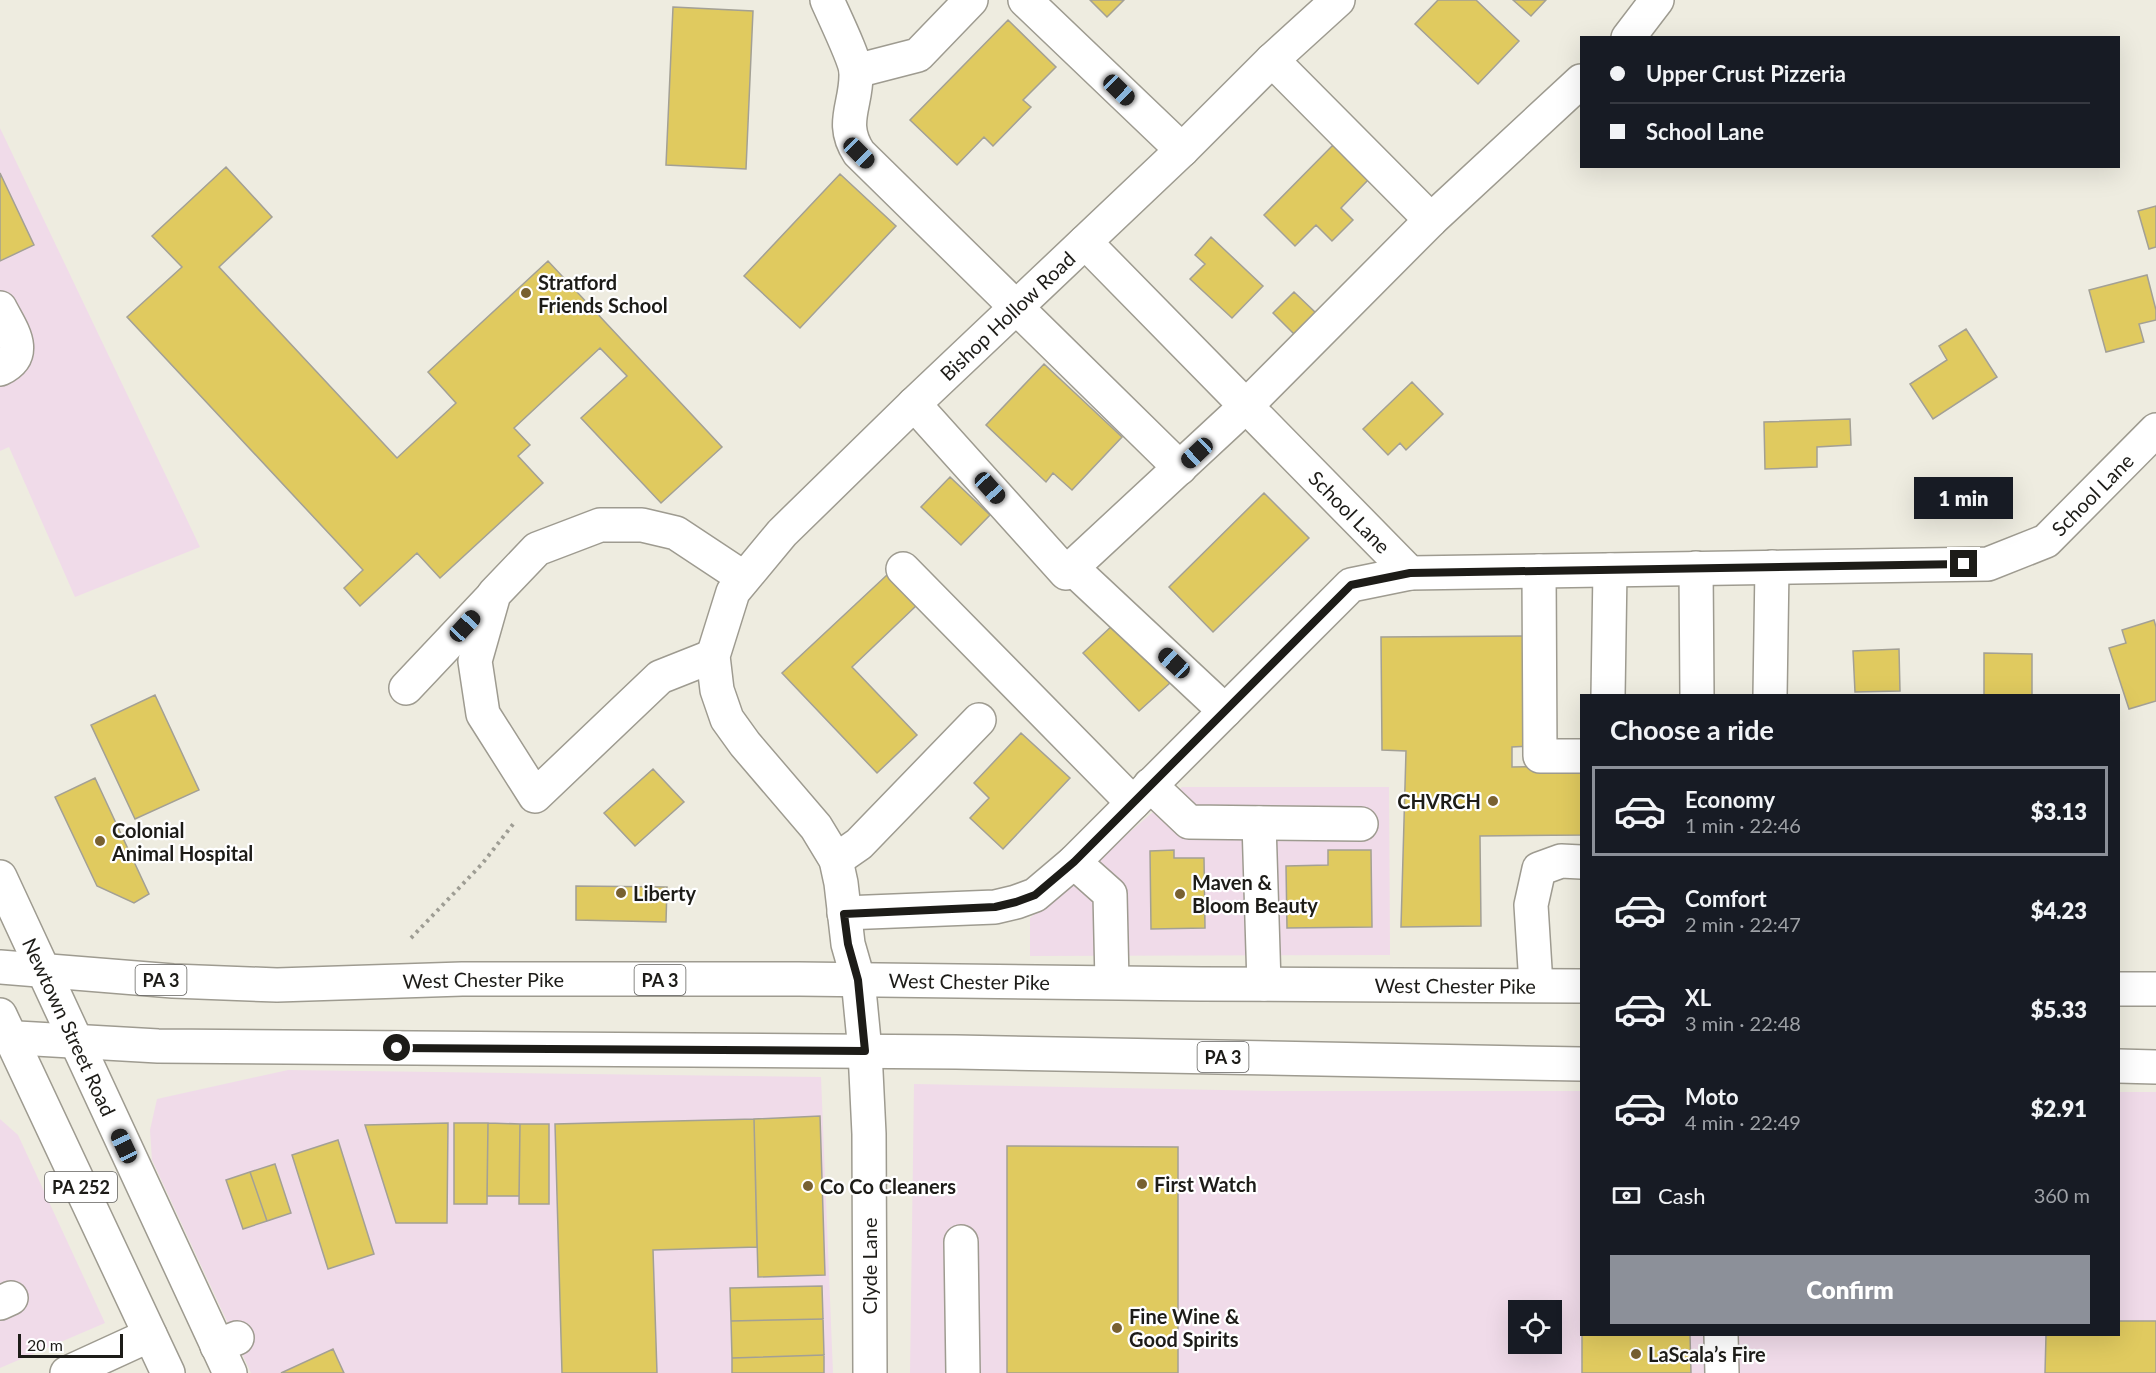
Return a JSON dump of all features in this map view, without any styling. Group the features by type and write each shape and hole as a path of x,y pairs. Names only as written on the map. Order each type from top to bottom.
{"main road":[{"path":"827,0 856,71 849,125 851,141 859,153 1180,468"},
{"path":"856,71 918,54 971,0"},
{"path":"1025,0 1182,150"},
{"name":"Bishop Hollow Road","path":"865,1051 858,980 848,944 836,860 816,826 745,744 727,719 717,690 713,656 733,592 782,533 914,404 1182,150 1272,60 1338,0"},
{"path":"1630,36 1657,0"},
{"path":"1272,60 1431,220"},
{"path":"914,404 1066,573 1246,406 1431,220 1580,82"},
{"name":"School Lane","path":"1085,242 1410,573 1988,564 2046,541 2156,430"},
{"path":"0,308 16,340 16,354 12,363 0,369"},
{"path":"406,688 537,549 600,525 642,525 676,533 744,578"},
{"path":"1770,694 1772,567"},
{"path":"1072,568 1225,711"},
{"path":"1696,568 1697,694"},
{"path":"903,569 1142,794 1189,822 1361,825"},
{"path":"1608,694 1610,570"},
{"path":"1539,571 1540,756 1580,756"},
{"path":"844,914 995,907 1035,895 1074,862 1351,585 1410,573"},
{"path":"494,594 475,661 483,714 535,796 660,677 713,656"},
{"path":"836,860 859,844 979,720"},
{"path":"1259,823 1264,984"},
{"path":"1536,985 1531,905 1539,869 1561,861 1580,862"},
{"path":"1074,862 1110,894 1112,982"},
{"name":"Newtown Street Road","path":"0,877 76,1042 228,1352"},
{"name":"West Chester Pike","path":"0,967 173,981 277,986 462,979 1580,986"},
{"path":"2120,989 2156,989"},
{"name":"PA 3","path":"4,1030 76,1042 222,1047 865,1051 1580,1064"},
{"name":"PA 252","path":"4,1030 168,1373"},
{"name":"Clyde Lane","path":"865,1051 869,1134 870,1373"},
{"path":"2120,1066 2156,1066"},
{"path":"961,1242 963,1373"},
{"path":"68,1373 150,1335"},
{"path":"1721,1336 1722,1373"}],"path":[{"path":"411,938 482,864 535,796"}],"shaded area":[{"path":"0,128 200,547 75,597 9,447 0,451"},
{"path":"1182,787 1389,787 1390,955 1030,956 1030,918"},
{"path":"288,1070 821,1077 833,1373 251,1373 152,1160 150,1130 157,1099"},
{"path":"914,1084 1274,1091 1580,1091 1580,1336 2120,1336 2120,1092 2156,1092 2156,1373 910,1373"},
{"path":"0,1119 18,1135 105,1323 0,1368"}],"building":[{"path":"1090,0 1124,0 1107,17"},
{"path":"1438,0 1476,0 1519,41 1478,84 1415,24"},
{"path":"1513,0 1546,0 1531,16"},
{"path":"673,7 753,11 746,169 666,165"},
{"path":"1008,20 1056,67 1023,100 1031,107 993,146 984,137 957,165 910,120"},
{"path":"1333,145 1368,180 1341,208 1353,220 1332,241 1316,225 1295,246 1264,215"},
{"path":"226,167 272,217 219,267 397,458 456,403 428,372 548,261 722,447 661,503 581,418 627,376 600,348 514,428 530,445 518,456 543,483 440,578 417,553 360,606 344,588 363,570 127,317 182,267 152,236"},
{"path":"0,173 34,245 0,261"},
{"path":"840,174 896,226 800,328 744,276"},
{"path":"2156,206 2156,247 2149,249 2138,211"},
{"path":"1211,237 1263,286 1232,318 1190,279 1205,264 1195,255"},
{"path":"2147,275 2156,310 2156,320 2139,324 2144,342 2106,352 2089,290"},
{"path":"1294,292 1316,313 1294,334 1273,313"},
{"path":"1966,329 1997,377 1933,419 1910,384 1947,360 1939,346"},
{"path":"1044,364 1122,437 1072,490 1053,473 1046,482 986,425"},
{"path":"1412,382 1443,414 1406,450 1400,443 1388,455 1363,429"},
{"path":"1850,419 1851,445 1817,447 1817,467 1765,469 1764,422"},
{"path":"950,477 990,515 961,545 921,507"},
{"path":"1264,493 1309,538 1213,632 1169,587"},
{"path":"888,574 917,605 852,667 917,735 877,773 782,673"},
{"path":"2154,620 2156,627 2156,701 2129,709 2109,648 2126,643 2122,630"},
{"path":"1114,624 1170,683 1139,711 1083,653"},
{"name":"CHVRCH","path":"1528,636 1529,746 1512,747 1512,767 1580,766 1580,835 1480,836 1481,926 1401,927 1406,751 1382,750 1381,637"},
{"path":"1899,649 1900,691 1855,692 1853,651"},
{"path":"1984,653 2032,654 2032,694 1984,694"},
{"path":"155,695 199,790 135,819 91,725"},
{"path":"1021,733 1070,778 1003,849 970,818 989,798 974,783"},
{"path":"653,769 684,802 635,846 604,813"},
{"name":"Colonial Animal Hospital","path":"95,778 149,894 134,903 97,886 55,797"},
{"path":"1174,850 1174,858 1204,858 1205,928 1151,929 1150,851"},
{"path":"1328,850 1371,850 1372,927 1287,928 1286,866 1328,865"},
{"path":"576,886 667,887 666,922 576,920"},
{"path":"820,1116 825,1275 758,1277 754,1119"},
{"path":"754,1119 757,1247 653,1250 657,1373 562,1373 555,1124"},
{"path":"448,1123 447,1223 396,1223 365,1125"},
{"path":"454,1123 488,1123 487,1204 454,1204"},
{"path":"488,1123 520,1124 519,1196 487,1196"},
{"path":"520,1124 549,1124 549,1204 519,1204"},
{"path":"338,1140 374,1254 328,1269 292,1155"},
{"path":"1007,1146 1178,1147 1178,1373 1007,1373"},
{"path":"275,1164 291,1213 267,1221 250,1172"},
{"path":"250,1172 267,1221 243,1229 226,1180"},
{"path":"822,1286 823,1319 731,1321 730,1288"},
{"path":"823,1319 824,1355 732,1358 731,1321"},
{"path":"2120,1321 2156,1321 2156,1373 2045,1373 2046,1336 2120,1336"},
{"name":"LaScala’s Fire","path":"1582,1336 1690,1336 1691,1373 1582,1373"},
{"path":"333,1349 344,1373 281,1373"},
{"path":"824,1355 824,1373 732,1373 732,1358"}],"place":[{"name":"Stratford Friends School","path":"526,293"},
{"name":"CHVRCH","path":"1493,801"},
{"name":"Colonial Animal Hospital","path":"100,841"},
{"name":"Liberty","path":"621,893"},
{"name":"Maven & Bloom Beauty","path":"1180,894"},
{"name":"First Watch","path":"1142,1184"},
{"name":"Co Co Cleaners","path":"808,1186"},
{"name":"Fine Wine & Good Spirits","path":"1117,1328"},
{"name":"LaScala’s Fire","path":"1636,1354"}],"route":[{"path":"397,1048 865,1051 858,980 848,944 844,914 995,907 1035,895 1074,862 1351,585 1410,573 1964,564"}]}
